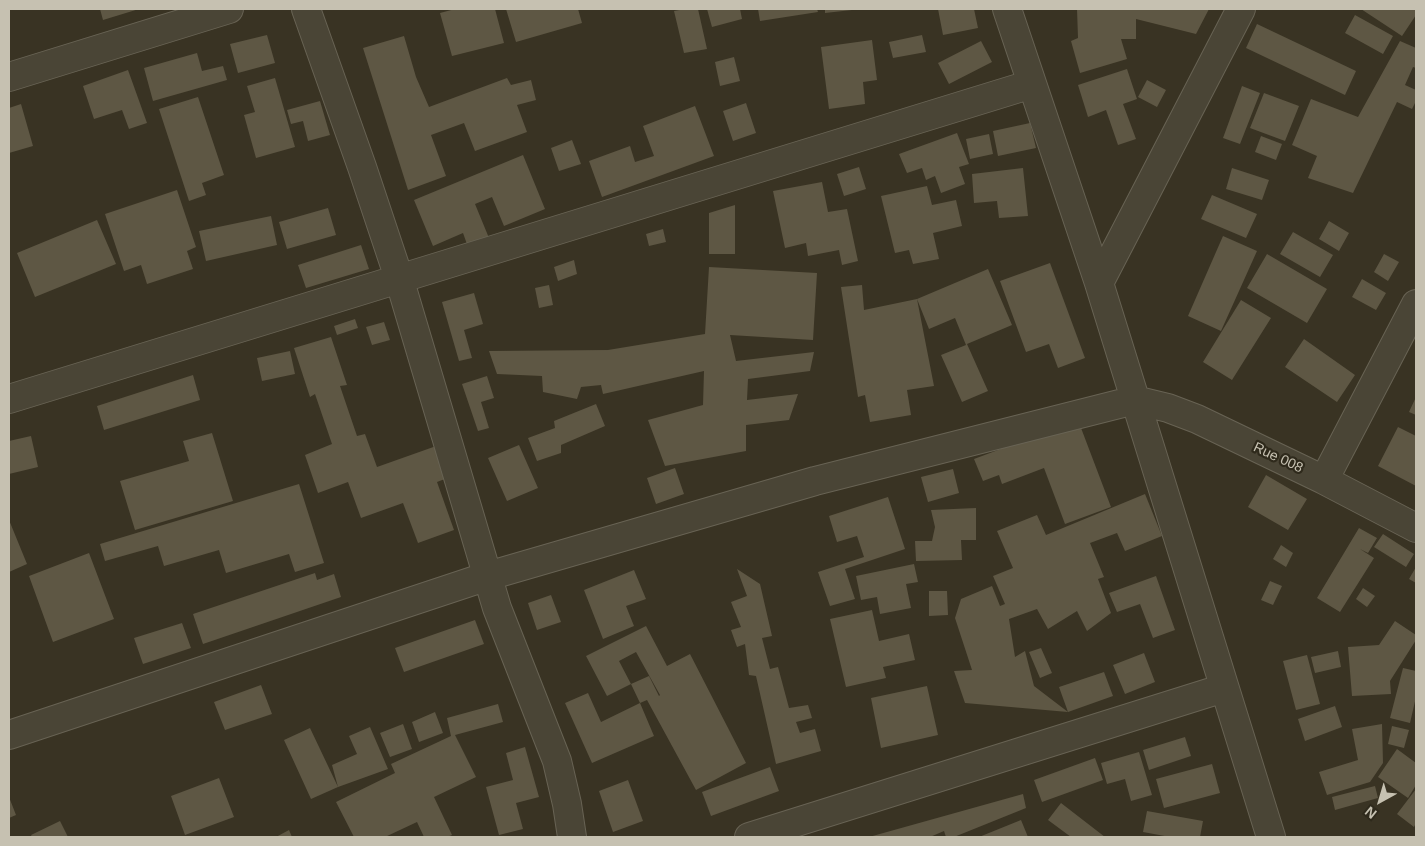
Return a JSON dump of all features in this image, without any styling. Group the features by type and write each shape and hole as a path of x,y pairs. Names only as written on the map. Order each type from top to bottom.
{"street":[{"path":"9,77 229,9"},
{"path":"306,9 399,278 497,608 557,761 568,804 572,837"},
{"path":"1007,9 1136,400 1271,837"},
{"path":"1098,283 1241,9"},
{"path":"9,399 1032,84"},
{"path":"1324,480 1416,304"},
{"path":"9,735 488,576 814,481 1136,400"},
{"name":"Rue 008","path":"1136,400 1168,408 1197,419 1324,480 1416,528"},
{"path":"749,837 1224,688"}],"building":[{"path":"100,9 139,9 103,20"},
{"path":"455,9 495,9 504,43 452,56 440,13"},
{"path":"506,9 578,9 582,23 516,42"},
{"path":"698,9 707,49 684,53 674,11"},
{"path":"707,9 740,9 742,19 712,27"},
{"path":"758,9 817,9 818,12 760,21"},
{"path":"825,9 852,9 852,10 825,13"},
{"path":"938,9 974,9 978,28 943,35"},
{"path":"1077,9 1209,9 1196,34 1136,19 1136,39 1121,39 1127,59 1080,73 1071,41 1078,38"},
{"path":"1361,9 1415,9 1416,15 1402,36"},
{"path":"1355,15 1393,36 1383,54 1345,33"},
{"path":"1257,24 1356,71 1345,95 1246,48"},
{"path":"267,35 275,63 238,73 230,44"},
{"path":"922,35 926,52 893,58 889,42"},
{"path":"404,36 416,77 429,107 507,78 511,85 531,80 536,100 517,105 527,132 475,151 464,123 431,135 446,176 408,190 363,48"},
{"path":"872,40 877,80 863,82 865,104 829,109 821,47"},
{"path":"981,41 992,62 949,84 938,63"},
{"path":"1400,41 1416,48 1416,68 1413,67 1405,85 1416,90 1416,101 1412,109 1397,102 1353,193 1308,178 1317,156 1292,145 1311,99 1358,117"},
{"path":"197,53 202,71 223,66 227,80 153,101 144,68"},
{"path":"734,57 740,81 720,86 715,62"},
{"path":"1127,69 1137,99 1123,104 1136,139 1118,145 1106,110 1088,117 1078,85"},
{"path":"128,70 147,123 129,129 122,110 94,119 83,86"},
{"path":"275,78 295,147 256,158 244,115 255,112 247,86"},
{"path":"1147,80 1166,90 1157,107 1138,97"},
{"path":"1242,86 1260,93 1240,144 1223,138"},
{"path":"1264,93 1299,106 1285,141 1250,128"},
{"path":"198,97 224,175 202,183 206,195 189,201 159,109"},
{"path":"320,101 330,135 308,141 303,121 291,124 287,110"},
{"path":"746,103 756,133 733,141 723,111"},
{"path":"21,104 33,146 9,153 9,108"},
{"path":"695,106 714,156 602,197 589,161 630,146 635,162 654,156 643,126"},
{"path":"1030,123 1036,148 998,156 993,131"},
{"path":"957,133 969,164 959,167 965,184 941,193 935,176 926,180 922,168 907,173 899,154"},
{"path":"989,134 993,154 970,159 966,139"},
{"path":"1261,136 1282,144 1276,160 1255,152"},
{"path":"572,140 581,164 559,171 551,148"},
{"path":"523,155 545,209 504,226 492,197 475,204 489,238 468,247 463,233 433,246 414,200"},
{"path":"859,167 866,189 844,196 837,174"},
{"path":"1023,168 1028,216 999,218 997,201 974,203 972,174"},
{"path":"1232,168 1269,180 1262,200 1226,189"},
{"path":"822,182 828,212 847,209 858,261 842,265 839,250 808,256 806,243 785,248 773,191"},
{"path":"927,186 932,205 956,200 962,226 933,233 939,259 913,264 909,250 895,253 881,196"},
{"path":"177,190 196,247 187,251 193,269 147,284 141,265 124,271 105,214"},
{"path":"1212,195 1257,214 1246,238 1201,219"},
{"path":"735,205 735,254 709,254 709,213"},
{"path":"328,208 336,235 287,249 279,222"},
{"path":"271,216 277,245 206,261 199,231"},
{"path":"97,220 116,264 35,297 17,253"},
{"path":"1329,221 1349,233 1339,251 1319,239"},
{"path":"663,229 666,242 649,246 646,234"},
{"path":"1293,232 1333,255 1320,277 1280,254"},
{"path":"1223,236 1257,251 1221,331 1188,316"},
{"path":"361,245 369,269 306,288 298,265"},
{"path":"1267,254 1327,289 1307,323 1247,288"},
{"path":"1384,254 1399,262 1388,281 1374,272"},
{"path":"574,260 577,274 558,281 554,267"},
{"path":"1050,263 1085,358 1058,368 1049,344 1026,352 1000,281"},
{"path":"709,267 817,273 813,340 730,335 736,361 814,352 810,371 748,379 747,400 798,394 789,420 746,425 746,451 665,466 648,420 703,405 704,371 603,394 601,385 581,387 577,399 543,392 542,376 497,374 489,351 608,350 705,334"},
{"path":"988,269 1012,325 967,344 988,391 962,402 941,355 966,345 955,318 929,329 917,299"},
{"path":"1362,279 1386,293 1376,310 1352,297"},
{"path":"549,285 553,305 539,308 535,288"},
{"path":"862,285 864,310 917,299 934,386 907,390 911,415 870,422 865,395 858,397 841,287"},
{"path":"474,293 483,324 464,330 472,358 459,361 442,302"},
{"path":"1241,300 1271,318 1232,380 1203,362"},
{"path":"355,319 358,328 337,335 334,326"},
{"path":"384,322 390,340 372,345 366,327"},
{"path":"331,337 347,385 340,386 357,436 365,434 377,467 439,445 450,477 437,482 454,530 418,543 403,503 361,518 348,482 318,493 305,455 332,444 315,394 310,397 294,348"},
{"path":"1304,339 1355,375 1337,402 1285,367"},
{"path":"290,351 295,374 262,381 257,358"},
{"path":"193,375 200,400 104,430 97,406"},
{"path":"487,376 494,398 481,402 489,428 478,431 462,384"},
{"path":"1416,397 1416,415 1409,412"},
{"path":"596,404 605,426 561,445 561,453 537,461 528,438 555,428 554,421"},
{"path":"1078,420 1111,507 1065,524 1044,468 1002,484 999,475 983,481 974,459"},
{"path":"1398,427 1416,436 1416,486 1378,466"},
{"path":"212,433 233,501 135,530 120,481 189,461 183,441"},
{"path":"31,436 38,467 9,474 9,441"},
{"path":"519,445 538,488 507,501 488,458"},
{"path":"675,468 684,494 656,504 647,478"},
{"path":"953,469 959,493 928,502 921,477"},
{"path":"1266,475 1307,499 1288,530 1248,507"},
{"path":"299,484 324,563 295,572 289,554 226,573 219,550 164,566 158,546 105,561 100,544"},
{"path":"1145,494 1162,536 1125,551 1117,533 1090,543 1104,577 1098,579 1111,613 1087,631 1077,611 1048,629 1037,609 1009,619 1015,657 1025,651 1034,686 1068,712 965,703 954,671 972,670 955,618 961,599 992,586 1000,606 1005,604 993,576 1013,568 997,531 1037,515 1046,535"},
{"path":"888,497 905,549 845,569 855,599 830,606 818,572 864,557 857,536 837,542 829,516"},
{"path":"976,508 976,540 961,540 962,560 916,561 915,541 932,541 935,527 931,510"},
{"path":"9,520 27,564 9,572"},
{"path":"1359,528 1377,538 1368,553 1360,549 1374,558 1340,612 1317,598"},
{"path":"1383,534 1414,554 1406,567 1374,547"},
{"path":"1281,545 1293,553 1286,567 1273,559"},
{"path":"89,553 114,619 53,642 29,576"},
{"path":"914,564 918,582 906,584 911,608 880,614 877,597 861,600 856,576"},
{"path":"1416,567 1416,583 1409,579"},
{"path":"737,569 760,584 772,636 762,638 770,669 778,667 789,708 808,705 812,718 796,722 800,733 815,729 821,751 776,764 756,676 749,675 745,644 737,647 731,630 741,627 731,602 747,596"},
{"path":"634,570 646,599 626,606 634,626 603,639 584,590"},
{"path":"315,573 317,580 334,574 341,597 203,644 193,614"},
{"path":"1156,576 1175,630 1153,638 1140,604 1117,612 1109,593"},
{"path":"1270,581 1282,586 1273,605 1261,600"},
{"path":"1363,588 1375,596 1367,607 1356,599"},
{"path":"929,591 947,591 948,615 929,616"},
{"path":"551,595 561,622 537,630 528,603"},
{"path":"872,610 879,641 909,634 915,660 883,667 886,678 846,687 830,619"},
{"path":"475,620 484,644 404,672 395,648"},
{"path":"1395,621 1416,635 1416,640 1390,681 1391,694 1352,696 1348,647 1379,645"},
{"path":"182,623 191,648 143,664 134,638"},
{"path":"646,626 667,666 690,654 746,763 696,790 647,700 640,703 631,684 607,696 586,656","holes":["636,652 660,695 649,676 631,684 619,661"]},
{"path":"1041,648 1052,673 1040,678 1029,652"},
{"path":"1338,651 1341,667 1315,673 1311,657"},
{"path":"1144,653 1155,682 1125,694 1113,665"},
{"path":"1307,655 1320,704 1296,710 1283,661"},
{"path":"1403,668 1416,671 1416,697 1410,723 1390,718"},
{"path":"1104,672 1113,696 1068,712 1059,687"},
{"path":"261,685 272,714 225,730 214,702"},
{"path":"927,686 938,735 881,748 871,698"},
{"path":"588,693 601,722 640,703 654,736 592,763 565,703"},
{"path":"498,704 503,722 455,735 476,777 434,797 452,835 447,837 424,837 417,822 385,837 354,837 336,802 395,773 391,764 451,736 447,718"},
{"path":"1335,706 1342,727 1305,741 1298,719"},
{"path":"435,712 443,733 419,742 412,722"},
{"path":"403,724 412,749 390,757 380,733"},
{"path":"1382,724 1383,763 1370,782 1327,795 1319,772 1358,760 1352,729"},
{"path":"1392,726 1409,730 1404,748 1388,744"},
{"path":"370,727 388,769 338,787 332,765 357,754 349,736"},
{"path":"310,728 338,787 311,799 284,740"},
{"path":"1185,737 1191,756 1149,770 1143,750"},
{"path":"525,747 539,797 516,803 523,829 499,835 486,787 513,780 506,753"},
{"path":"1397,749 1416,763 1416,785 1408,798 1378,777"},
{"path":"1139,752 1152,795 1131,801 1125,779 1107,784 1101,763"},
{"path":"1095,758 1103,780 1042,802 1034,780"},
{"path":"1212,764 1220,793 1164,808 1156,779"},
{"path":"770,767 779,791 711,816 702,792"},
{"path":"219,778 234,817 185,835 171,796"},
{"path":"628,780 643,821 613,832 599,791"},
{"path":"1375,786 1378,798 1335,810 1332,797"},
{"path":"1416,789 1416,823 1414,827 1397,814"},
{"path":"1023,794 1026,808 954,837 946,837 944,831 930,837 869,837"},
{"path":"9,797 16,815 9,818"},
{"path":"1061,803 1105,837 1071,837 1048,820"},
{"path":"1147,811 1203,821 1200,837 1170,837 1143,832"},
{"path":"1021,820 1028,837 979,837"},
{"path":"60,821 68,837 32,837 31,835"},
{"path":"289,830 292,837 276,837"}]}
